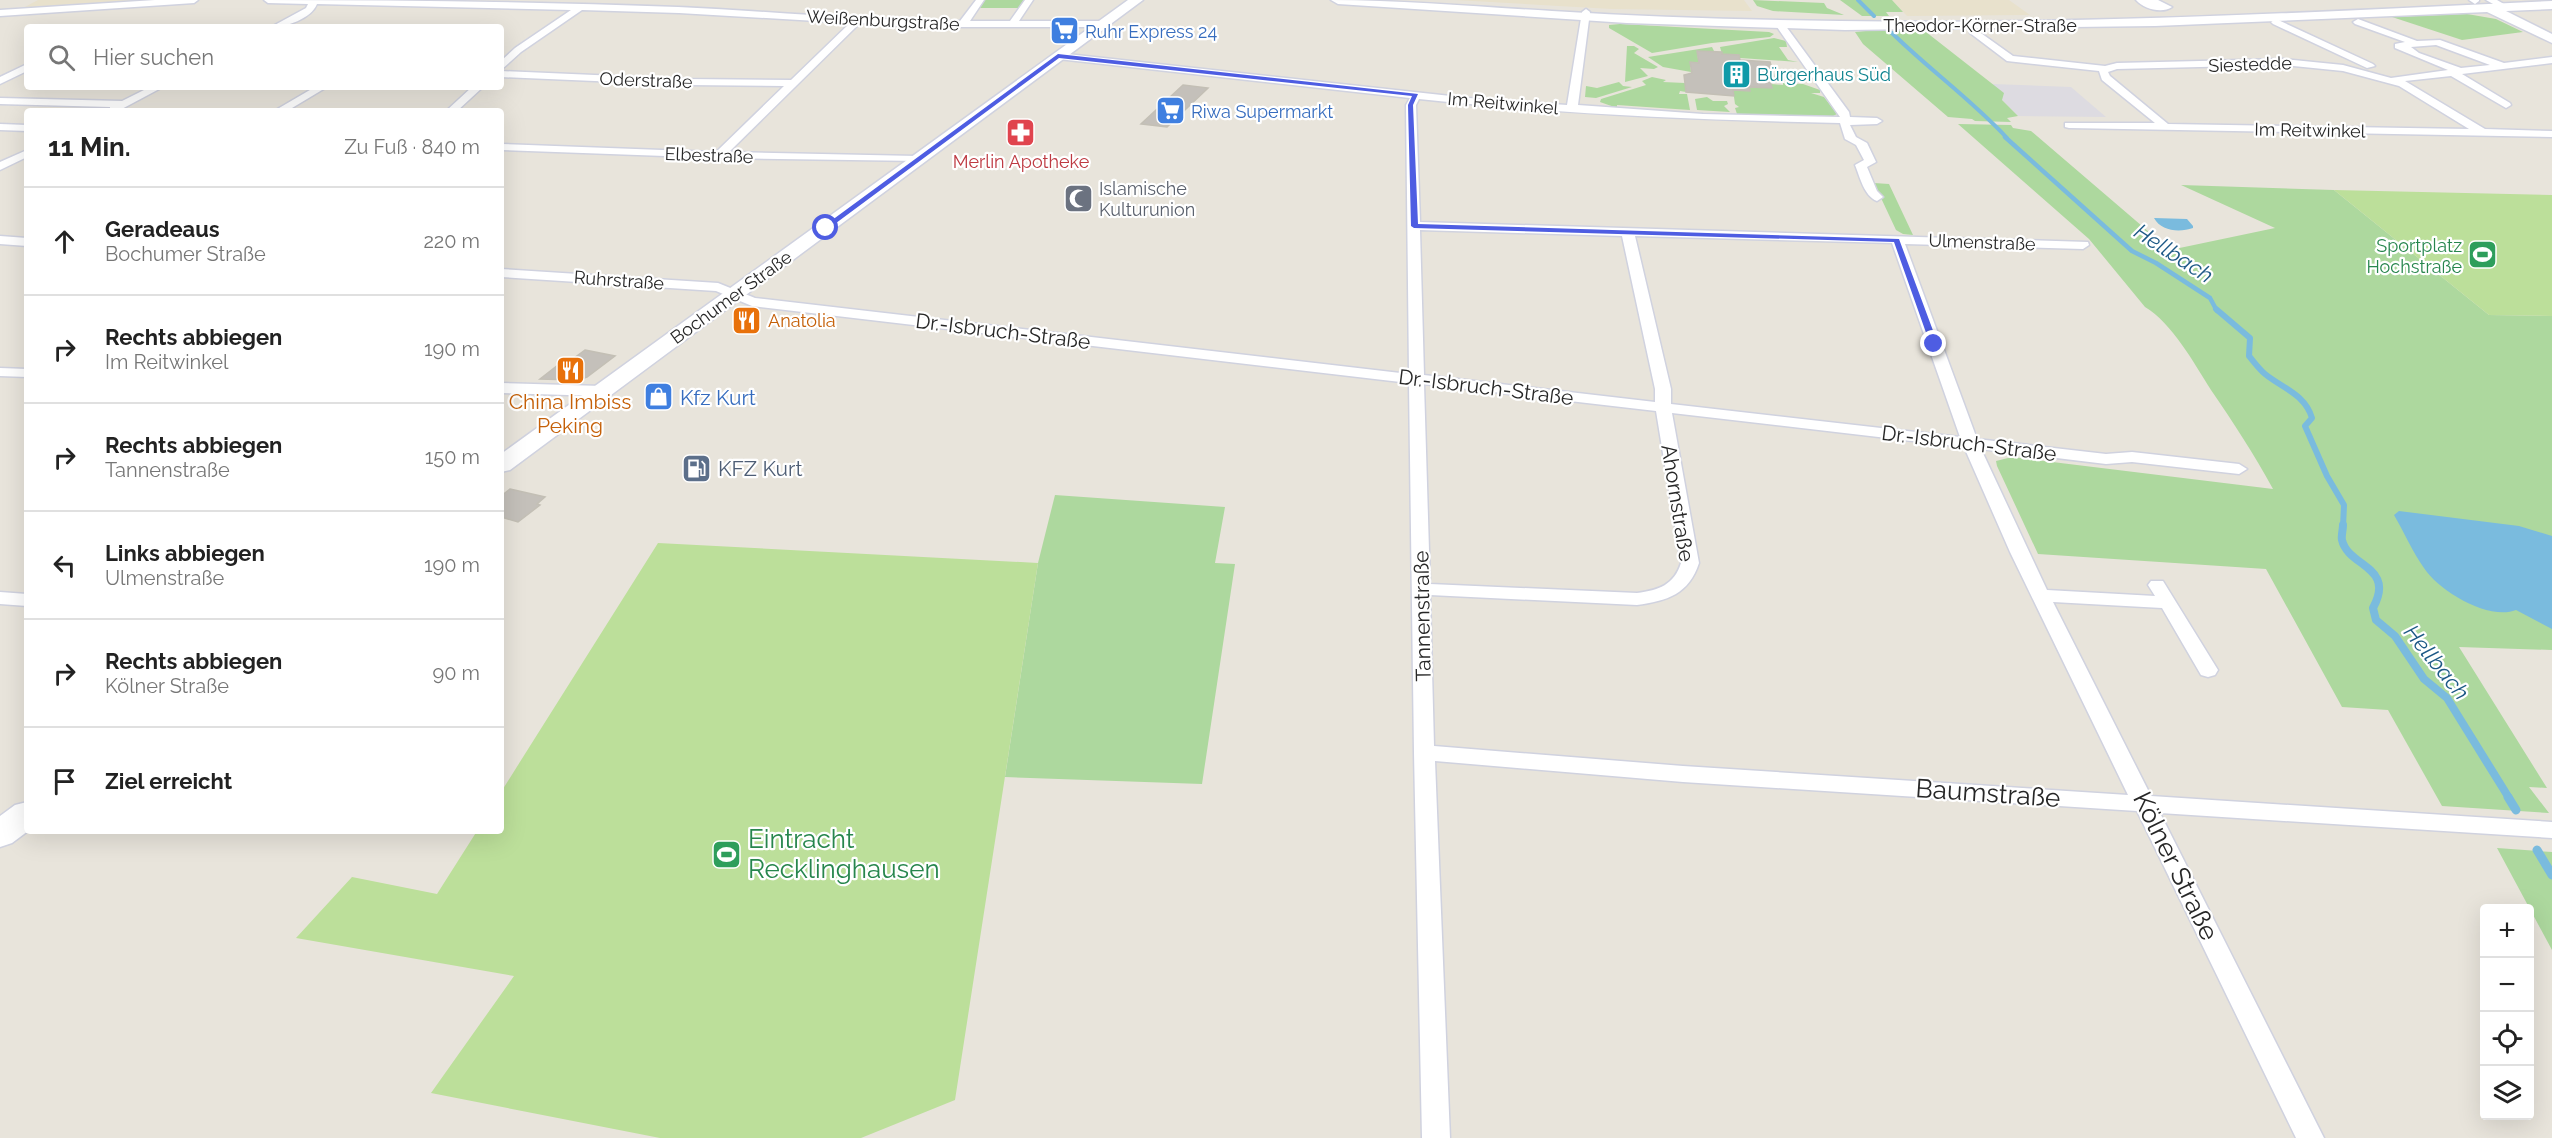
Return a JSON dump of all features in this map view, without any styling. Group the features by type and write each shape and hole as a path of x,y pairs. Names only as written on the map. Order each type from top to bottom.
{"main road":[{"name":"Bochumer Straße","path":"504,463 1136,0"},
{"name":"Theodor-Körner-Straße","path":"1338,0 1780,24 1984,26 2129,23 2489,3 2552,5"},
{"name":"Theodor-Körner-Straße","path":"1586,15 1822,20 1982,20 2146,16 2474,1"},
{"path":"2474,1 2489,3 2552,39"},
{"path":"2503,4 2552,32"},
{"path":"0,834 24,816"}],"street":[{"path":"0,13 194,0"},
{"name":"Weißenburgstraße","path":"268,0 475,2 679,10 857,21 1101,24"},
{"path":"963,24 980,0"},
{"path":"1013,24 1029,0"},
{"path":"2140,0 2147,6 2168,7 2150,0"},
{"path":"282,24 310,9 314,1"},
{"path":"504,64 518,50 581,7"},
{"path":"1572,109 1586,15"},
{"path":"719,155 857,21"},
{"name":"Siestedde","path":"2276,22 2386,73 2393,80"},
{"path":"2358,22 2417,44"},
{"path":"1782,27 1845,114 1851,139 1861,142 1870,162 1861,165 1872,192 1877,197"},
{"name":"Siestedde","path":"1975,33 2010,59 2105,69 2125,66 2301,63 2343,68 2393,80 2413,89 2483,133"},
{"path":"2505,66 2437,42 2398,46 2457,72 2506,105"},
{"path":"504,51 518,50"},
{"name":"Im Reitwinkel","path":"1058,56 1416,95 1572,109 1703,117 1877,121"},
{"path":"2393,80 2552,60"},
{"path":"0,81 24,69"},
{"path":"2105,69 2103,72 2106,78 2166,127"},
{"name":"Oderstraße","path":"504,74 687,82 791,83"},
{"path":"116,108 152,90"},
{"path":"284,108 317,90"},
{"path":"454,108 475,90"},
{"name":"Tannenstraße","path":"1416,95 1411,105 1416,379 1424,753 1436,1138"},
{"path":"0,101 124,104"},
{"name":"Im Reitwinkel","path":"2069,125 2552,134"},
{"path":"0,127 24,128"},
{"name":"Elbestraße","path":"504,147 917,159"},
{"path":"0,167 24,155"},
{"name":"Ulmenstraße","path":"1414,226 2083,245"},
{"name":"Ahornstraße","path":"1422,589 1637,599 1671,591 1683,583 1690,563 1663,408 1663,390 1628,233"},
{"path":"0,240 24,242"},
{"name":"Kölner Straße","path":"1896,240 1970,443 2041,595 2310,1138"},
{"name":"Ruhrstraße","path":"504,273 718,286 735,294"},
{"name":"Dr.-Isbruch-Straße","path":"735,294 752,302 764,304 2106,459 2132,457 2239,469"},
{"path":"0,372 24,373"},
{"path":"504,387 602,391"},
{"path":"2157,585 2208,670"},
{"path":"2041,595 2168,603"},
{"path":"0,598 24,600"},
{"name":"Baumstraße","path":"1424,753 1683,774 2552,830"}],"shaded area":[{"path":"38,0 150,0 21,9"},
{"path":"1455,0 1744,0 1752,11 1611,9"},
{"path":"1892,0 2009,0 2030,15 1907,16"},
{"path":"1993,84 2071,87 2106,117 2018,116 2002,100"}],"green space":[{"path":"983,0 1025,0 1020,8 978,8"},
{"path":"1753,0 1824,3 1827,8 1844,15 1773,11 1757,6"},
{"path":"1840,0 1892,0 1903,12 1886,12 1889,16 1862,16"},
{"path":"2467,14 2496,19 2523,32 2462,40 2392,17"},
{"path":"1609,25 1774,34 1770,37 1712,43 1652,53 1609,28"},
{"path":"1876,30 1926,32 2004,93 2002,100 2018,116 2007,118 2011,122 1975,121 1948,117 1863,44 1855,32"},
{"path":"1774,38 1786,41 1787,47 1779,47 1788,60 1798,62 1740,58 1739,55 1722,54 1720,47"},
{"path":"1627,46 1639,49 1634,53 1658,67 1640,68 1648,76 1625,82"},
{"path":"1712,47 1714,51 1697,51 1698,59 1702,63 1690,62 1691,72 1663,67 1648,57"},
{"path":"1652,77 1666,80 1663,82 1685,83 1686,92 1680,91 1679,94 1687,94 1690,110 1617,105 1617,108 1600,102 1601,99 1646,85 1642,81"},
{"path":"1619,82 1623,86 1632,87 1596,98 1585,97 1586,86 1597,88"},
{"path":"1783,83 1803,84 1820,90 1820,93 1811,93 1824,97 1837,114 1833,116 1737,114 1735,108 1739,107 1735,104 1733,90 1750,91 1749,87 1772,88 1771,84 1783,85"},
{"path":"1707,97 1713,101 1727,101 1728,104 1724,106 1730,112 1697,110 1695,99"},
{"path":"1958,124 2011,125 2013,128 2031,131 2170,250 2275,228 2181,185 2334,190 2489,315 2552,316 2552,650 2459,647 2547,788 2529,787 2549,813 2442,806 2388,710 2342,707 2266,569 2038,554 1996,461 2012,457 2273,489 2243,438 2173,333 2145,307 2089,239"},
{"path":"1874,183 1889,184 1913,235 1903,234 1896,230"},
{"name":"Sportplatz Hochstraße","path":"2334,190 2552,195 2552,316 2489,315"},
{"path":"1055,495 1225,507 1215,563 1235,564 1202,784 1005,777 1038,563"},
{"name":"Eintracht Recklinghausen","path":"658,543 1038,563 955,1100 861,1138 660,1138 431,1093 514,976 296,938 352,877 437,894 475,834 504,834 504,787"},
{"path":"2497,848 2552,852 2552,950 2534,917 2534,904 2527,904"}],"water":[{"path":"2154,218 2187,219 2193,228 2171,230 2161,226"},
{"path":"2399,511 2519,526 2552,536 2552,629 2516,610 2505,612 2479,608 2441,586 2424,568 2412,548 2394,515"}],"building":[{"name":"Bürgerhaus Süd","path":"1697,51 1722,52 1722,54 1739,55 1740,60 1770,62 1776,82 1770,81 1772,88 1749,87 1750,91 1733,90 1734,96 1686,92 1684,75 1692,73 1690,62 1699,63"},
{"name":"Riwa Supermarkt","path":"1183,85 1208,88 1167,127 1141,124"},
{"name":"China Imbiss Peking","path":"585,350 615,356 587,377 579,380 540,379 567,358 574,358"},
{"path":"510,489 545,497 537,504 540,505 518,522 504,518 504,494"}],"waterway":[{"name":"Hellbach","path":"1858,0 1874,16"},
{"name":"Hellbach","path":"1890,31 2007,138"},
{"name":"Hellbach","path":"2005,137 2132,251 2156,263 2210,298 2217,311"},
{"name":"Hellbach","path":"2216,309 2250,338 2249,356 2259,368 2299,397 2309,410 2312,418 2305,426 2327,476 2344,505 2343,527"},
{"name":"Hellbach","path":"2343,525 2342,538 2346,549 2375,575 2379,583 2379,594 2373,608 2376,620 2395,636 2424,679 2447,698 2509,798"},
{"name":"Hellbach","path":"2508,797 2516,810"},
{"name":"Hellbach","path":"2537,850 2552,875"}],"place":[{"name":"Ruhr Express 24","path":"1064,31"},
{"name":"Bürgerhaus Süd","path":"1736,74"},
{"name":"Riwa Supermarkt","path":"1170,111"},
{"name":"Merlin Apotheke","path":"1021,132"},
{"name":"Islamische Kulturunion","path":"1078,198"},
{"name":"Sportplatz Hochstraße","path":"2483,255"},
{"name":"Anatolia","path":"747,320"},
{"name":"China Imbiss Peking","path":"570,370"},
{"name":"Kfz Kurt","path":"659,397"},
{"name":"KFZ Kurt","path":"697,468"},
{"name":"Eintracht Recklinghausen","path":"727,854"}],"route":[{"path":"826,228 1058,56 1416,95 1411,105 1414,226 1896,240 1934,344"}]}
